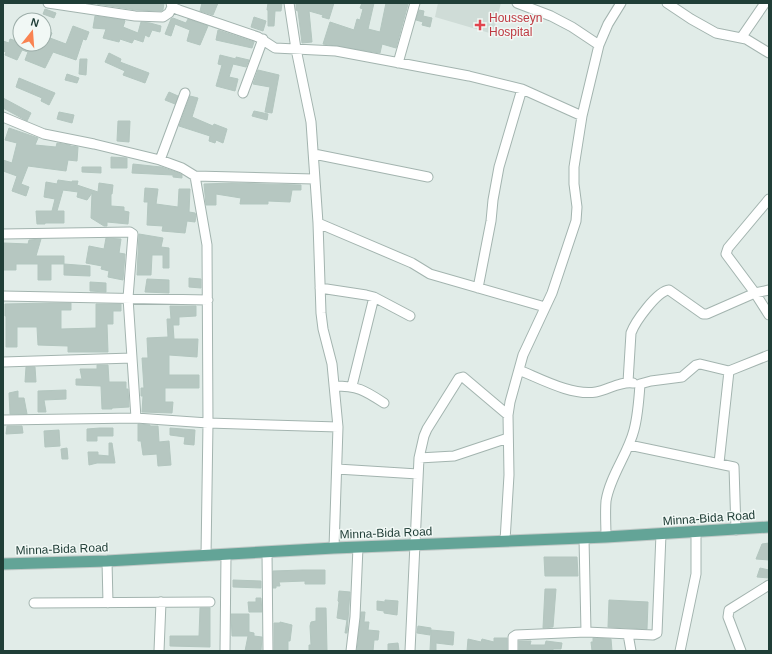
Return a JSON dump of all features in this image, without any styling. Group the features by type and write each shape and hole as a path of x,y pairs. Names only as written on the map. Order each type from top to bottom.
{"main road":[{"name":"Minna-Bida Road","path":"3,564 107,561 334,548 606,538 769,527"}],"street":[{"path":"48,3 135,16 163,17 169,13 172,5 263,39 275,48 336,50 469,76 522,89 582,116"},
{"path":"289,3 296,49 311,122 318,224 322,324 332,364 338,427 334,548"},
{"path":"398,63 415,3"},
{"path":"517,3 558,19 599,45"},
{"path":"505,541 509,475 508,416 510,402 523,355 552,292 576,221 577,207 574,184 574,167 582,116 599,45 608,24 621,3"},
{"path":"667,3 716,33 751,41 769,53"},
{"path":"741,38 765,3"},
{"path":"244,93 263,39"},
{"path":"478,288 490,230 499,167 522,89"},
{"path":"160,160 185,92"},
{"path":"3,117 44,134 160,160 182,168 195,176 314,179"},
{"path":"314,154 428,177"},
{"path":"195,176 208,245 206,556"},
{"path":"769,199 726,251 726,254 755,293 769,315"},
{"path":"318,224 412,263 430,274 545,307"},
{"path":"3,234 130,232 133,234 134,237 128,298 136,418"},
{"path":"320,288 374,297 410,316"},
{"path":"628,382 631,333 645,309 664,291 669,290 703,314 707,314 755,293 769,290"},
{"path":"3,296 208,300"},
{"path":"352,386 374,297"},
{"path":"3,362 132,358"},
{"path":"519,370 555,385 588,393 607,390 628,382 640,384 682,377 696,365 700,364 729,371 769,359"},
{"path":"719,463 729,371"},
{"path":"410,651 419,458 424,436 459,378 462,377 466,378 508,416"},
{"path":"606,538 606,500 610,486 629,445 634,429 638,410 640,384"},
{"path":"334,386 352,386 367,392 384,403"},
{"path":"3,420 136,418 208,423 338,427"},
{"path":"419,458 454,456 508,438"},
{"path":"629,445 734,467 736,530"},
{"path":"337,469 418,474"},
{"path":"680,651 696,574 696,532"},
{"path":"513,651 513,637 516,635 586,632 653,635 657,633 661,534"},
{"path":"584,538 586,632"},
{"path":"351,651 355,617 358,547"},
{"path":"267,552 268,651"},
{"path":"225,651 226,555"},
{"path":"107,561 108,603"},
{"path":"737,650 728,617 729,610 769,585"},
{"path":"159,651 161,602"},
{"path":"34,603 210,602"},
{"path":"628,634 631,651"}],"shaded area":[{"name":"Housseyn Hospital","path":"438,3 501,3 493,34 435,17"}],"building":[{"path":"164,3 163,10 161,11 136,10 97,4"},
{"path":"202,3 218,3 213,15 200,11"},
{"path":"268,3 282,3 281,11 275,11 274,26 268,26"},
{"path":"296,3 334,3 329,19 322,17 323,15 309,11 312,42 302,43"},
{"path":"362,3 374,3 368,29 380,32 386,3 408,4 396,48 382,44 380,53 323,44 330,22 354,30 357,19 360,20 363,9 360,8"},
{"path":"45,9 56,13 54,18 52,17 52,12 44,12"},
{"path":"419,10 424,11 423,16 432,18 430,27 422,25 423,22 416,20"},
{"path":"95,16 124,20 123,27 138,33 141,22 150,23 161,26 160,32 152,30 149,37 145,35 143,42 134,39 132,43 120,39 119,42 103,38 106,29 93,28"},
{"path":"254,17 266,21 263,31 251,27"},
{"path":"173,18 186,23 188,19 208,26 200,45 187,41 190,30 175,24 171,36 165,34 171,19"},
{"path":"73,26 89,32 86,40 83,39 76,60 53,52 45,68 25,60 28,52 52,52 52,39 66,44"},
{"path":"218,30 254,42 252,48 216,40"},
{"path":"10,39 12,40 12,52 21,52 17,60 5,55 6,52 3,51 3,41 9,43"},
{"path":"109,53 121,59 120,62 149,73 145,83 123,75 125,71 105,62"},
{"path":"220,55 236,59 236,57 249,60 246,67 233,64 229,77 238,79 235,91 216,86 222,65 218,64"},
{"path":"80,59 87,59 86,75 79,74"},
{"path":"258,70 279,75 272,113 265,112 270,87 253,84"},
{"path":"67,74 79,78 77,83 65,80"},
{"path":"19,78 55,93 49,105 41,101 42,98 16,87"},
{"path":"169,92 178,96 175,104 165,100"},
{"path":"190,96 198,98 192,117 213,126 214,124 227,129 223,143 216,140 215,143 209,141 210,136 179,126"},
{"path":"3,98 31,113 27,121 3,108"},
{"path":"254,111 268,114 267,120 252,116"},
{"path":"59,112 74,115 72,123 57,119"},
{"path":"118,121 130,121 129,142 117,141"},
{"path":"9,128 38,138 35,145 56,147 57,143 78,147 77,161 68,160 66,171 28,166 21,184 29,187 26,196 12,191 17,176 3,171 3,160 12,163 17,143 5,140"},
{"path":"111,157 127,158 127,168 111,168"},
{"path":"133,164 161,167 179,173 182,175 182,178 173,177 173,175 132,173"},
{"path":"82,167 101,167 101,173 82,172"},
{"path":"58,180 72,182 78,181 77,185 98,192 99,183 113,185 111,206 124,207 124,211 129,212 128,224 107,222 107,226 104,226 91,218 92,193 87,200 77,197 78,192 63,190 57,211 64,211 64,223 37,224 36,211 52,211 55,199 44,197 46,182 57,184"},
{"path":"232,183 301,185 301,190 292,190 290,202 268,201 268,204 240,204 241,198 216,194 216,205 206,205 204,184"},
{"path":"145,188 158,189 156,204 178,207 179,189 190,189 189,212 195,213 195,222 187,221 185,233 162,231 163,226 147,225 148,202 144,202"},
{"path":"139,234 163,238 161,247 169,248 169,268 163,268 163,255 152,255 151,275 137,275"},
{"path":"106,238 121,239 119,253 125,254 123,280 108,277 109,271 101,269 102,266 86,263 89,246 104,249"},
{"path":"41,239 36,256 64,256 64,264 51,264 51,280 38,280 38,264 16,264 16,270 3,270 4,243 28,244 29,240"},
{"path":"64,264 90,266 90,276 64,275"},
{"path":"189,278 201,279 201,288 189,287"},
{"path":"147,279 169,280 169,293 145,292"},
{"path":"90,282 106,283 106,292 90,291"},
{"path":"71,303 71,310 61,310 61,329 96,328 96,304 121,304 121,311 113,311 113,324 107,324 108,352 68,352 68,346 38,345 37,327 17,327 17,347 6,347 5,304"},
{"path":"170,306 196,306 196,316 179,317 179,325 173,325 174,339 198,339 197,357 169,355 169,375 199,375 199,388 165,388 165,402 173,402 172,413 142,412 143,396 141,396 141,388 144,388 142,358 148,358 147,338 168,337 167,319 171,319"},
{"path":"97,365 108,365 109,382 126,382 129,407 102,409 101,386 76,385 76,379 82,379 80,369 97,369"},
{"path":"26,367 35,367 36,382 25,382"},
{"path":"66,390 66,399 44,400 46,412 38,412 38,391"},
{"path":"18,391 18,398 24,398 27,414 10,414 9,393"},
{"path":"138,424 158,426 159,442 169,441 171,465 158,466 157,454 143,455 141,441 138,441"},
{"path":"7,426 22,426 23,433 6,434"},
{"path":"113,428 113,436 97,436 97,441 87,441 87,429"},
{"path":"170,428 195,430 194,445 184,444 185,437 170,435"},
{"path":"59,430 60,446 45,447 44,431"},
{"path":"109,443 112,443 115,463 97,463 89,465 88,452 98,452 98,455 109,456"},
{"path":"67,448 68,459 62,459 61,449"},
{"path":"769,543 769,560 756,559 762,544"},
{"path":"544,557 577,557 578,576 545,576"},
{"path":"760,568 769,570 769,578 757,577"},
{"path":"325,570 325,584 305,584 305,581 279,582 280,586 273,588 273,571"},
{"path":"233,580 261,581 261,588 233,587"},
{"path":"545,589 556,589 553,627 543,628"},
{"path":"339,591 350,592 347,633 345,633 347,620 337,618"},
{"path":"256,598 261,598 262,612 249,612 248,602 256,602"},
{"path":"385,600 398,601 397,615 384,613 384,611 377,610 377,601 385,602"},
{"path":"609,600 648,602 647,629 608,627"},
{"path":"200,608 210,608 210,647 170,646 170,636 199,636"},
{"path":"316,608 326,608 327,651 309,651 309,645 311,645 310,626 311,622 316,621"},
{"path":"361,612 365,612 364,622 369,622 368,630 379,631 378,640 374,640 373,651 357,651"},
{"path":"231,614 249,614 249,632 254,633 254,636 262,637 261,651 245,651 248,636 232,636"},
{"path":"280,622 292,625 290,641 288,641 288,651 274,651 274,623"},
{"path":"418,626 431,628 430,635 417,633"},
{"path":"431,630 454,632 453,645 436,643 436,651 430,651"},
{"path":"494,638 507,638 507,651 467,651 468,639 481,642 482,639 494,642"},
{"path":"593,638 611,639 612,651 592,651 591,642 593,642"},
{"path":"519,641 531,641 530,645 545,645 546,641 562,643 561,649 553,649 553,651 519,651"},
{"path":"398,643 399,651 388,651 388,644"}],"place":[{"name":"Housseyn Hospital","path":"480,25"}]}
